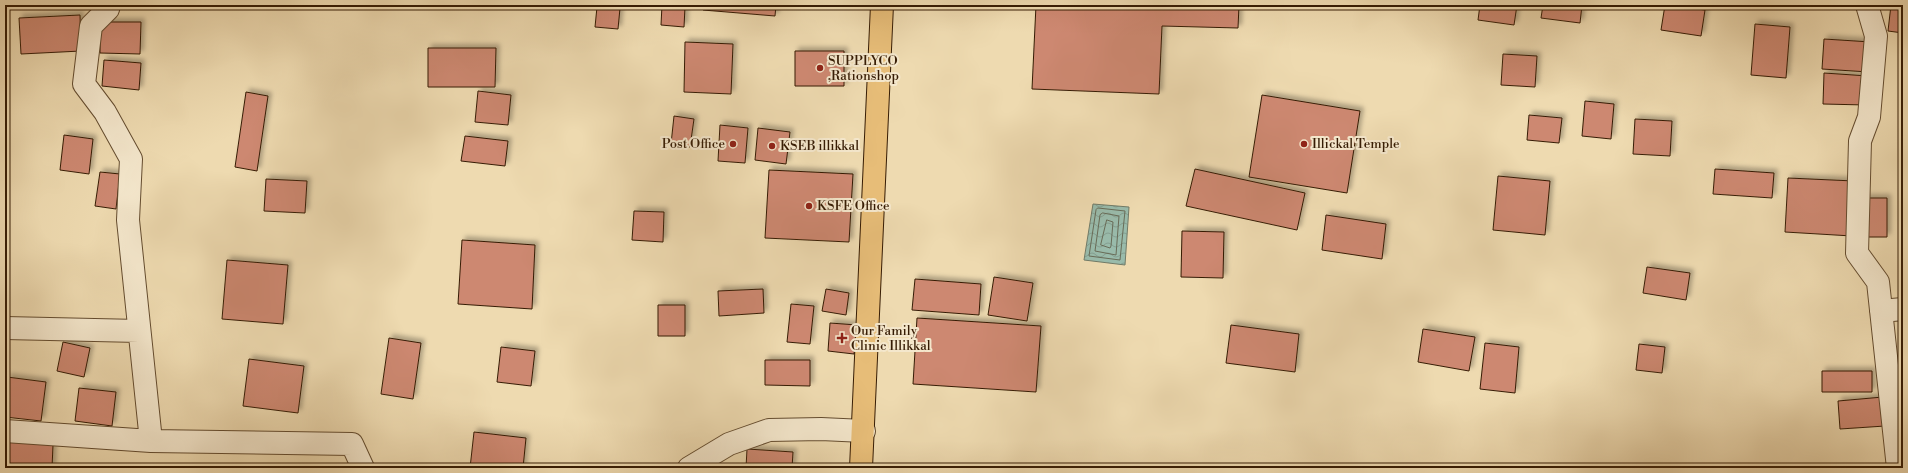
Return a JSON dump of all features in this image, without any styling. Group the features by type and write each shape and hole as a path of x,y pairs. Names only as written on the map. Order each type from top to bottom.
{"main road":[{"path":"862,468 882,5"}],"street":[{"path":"109,5 108,9 91,26 84,84 105,112 131,159 128,220 151,441"},
{"path":"1867,5 1876,36 1869,117 1860,141 1857,253 1878,282 1898,468"},
{"path":"1881,311 1903,308"},
{"path":"5,328 139,331"},
{"path":"689,468 729,444 769,430 821,429 864,431"},
{"path":"5,431 151,441 352,444 363,468"}],"water":[{"path":"1093,204 1129,207 1125,265 1084,260"}],"building":[{"path":"662,5 697,5 697,7 685,7 684,27 661,25"},
{"path":"703,5 776,5 775,16 703,10"},
{"path":"1036,5 1239,5 1238,28 1162,26 1159,94 1032,89"},
{"path":"1480,5 1517,5 1514,25 1478,20"},
{"path":"1543,5 1582,5 1580,23 1541,18"},
{"path":"1665,5 1705,10 1701,36 1661,30"},
{"path":"1891,5 1903,5 1903,33 1888,31"},
{"path":"597,7 620,8 618,29 595,27"},
{"path":"80,15 81,51 21,54 19,18"},
{"path":"100,22 141,22 140,54 100,53"},
{"path":"1755,24 1790,27 1786,78 1751,75"},
{"path":"1824,39 1871,42 1869,72 1822,69"},
{"path":"685,42 733,44 731,94 684,92"},
{"path":"428,48 496,48 495,87 428,87"},
{"name":"SUPPLYCO ,Rationshop","path":"795,51 844,51 844,86 795,86"},
{"path":"1503,54 1537,56 1535,87 1501,85"},
{"path":"104,60 141,63 139,90 102,86"},
{"path":"1824,73 1868,76 1866,105 1823,104"},
{"path":"478,91 511,95 508,125 475,122"},
{"path":"246,92 268,96 257,171 235,167"},
{"name":"Illickal Temple","path":"1262,95 1360,111 1347,193 1249,177"},
{"path":"1585,101 1614,104 1611,139 1582,136"},
{"path":"1529,115 1562,118 1559,143 1527,140"},
{"path":"674,116 694,119 690,147 671,144"},
{"path":"1635,119 1672,121 1670,156 1633,154"},
{"name":"Post Office","path":"720,125 748,128 745,163 718,161"},
{"name":"KSEB illikkal","path":"758,128 790,132 786,164 755,160"},
{"path":"64,135 93,139 89,174 60,170"},
{"path":"465,136 508,141 505,166 461,161"},
{"path":"1195,169 1305,193 1297,230 1186,206"},
{"path":"1715,169 1774,173 1772,198 1713,194"},
{"name":"KSFE Office","path":"769,170 853,174 849,242 765,238"},
{"path":"100,172 120,174 116,209 95,206"},
{"path":"1498,176 1550,181 1545,235 1493,230"},
{"path":"1788,178 1854,181 1852,236 1785,232"},
{"path":"266,179 307,181 305,213 264,211"},
{"path":"1862,198 1887,198 1887,237 1862,237"},
{"path":"634,211 664,212 663,242 632,240"},
{"path":"1326,215 1386,224 1382,259 1322,250"},
{"path":"1182,231 1224,232 1223,278 1181,277"},
{"path":"462,240 535,245 532,309 458,304"},
{"path":"227,260 288,265 283,324 222,319"},
{"path":"1647,267 1690,273 1686,300 1643,293"},
{"path":"994,277 1033,283 1027,321 988,315"},
{"path":"915,279 981,284 979,315 912,310"},
{"path":"763,289 764,313 719,316 718,291"},
{"path":"826,289 849,293 846,315 822,311"},
{"path":"791,304 814,306 810,344 787,342"},
{"path":"658,305 685,305 685,336 658,336"},
{"path":"917,318 1041,326 1036,392 913,384"},
{"name":"Our Family Clinic Illikkal","path":"830,323 857,325 854,354 828,351"},
{"path":"1231,325 1299,334 1295,372 1226,363"},
{"path":"1423,329 1475,337 1469,371 1418,362"},
{"path":"389,338 421,343 413,399 381,394"},
{"path":"63,342 90,348 84,377 57,371"},
{"path":"1485,343 1519,347 1515,393 1480,389"},
{"path":"1639,344 1665,347 1662,373 1636,370"},
{"path":"501,347 535,351 531,386 497,382"},
{"path":"249,359 304,366 298,413 243,406"},
{"path":"765,360 810,360 810,386 765,385"},
{"path":"1822,371 1872,371 1872,392 1822,392"},
{"path":"7,377 46,382 41,421 5,417"},
{"path":"79,388 116,392 112,426 75,421"},
{"path":"1883,397 1885,426 1840,429 1838,401"},
{"path":"474,432 526,438 523,468 470,468"},
{"path":"9,441 53,445 52,468 7,468"},
{"path":"747,449 793,452 792,468 746,468"}],"place":[{"name":"SUPPLYCO ,Rationshop","path":"820,68"},
{"name":"Post Office","path":"733,144"},
{"name":"Illickal Temple","path":"1304,144"},
{"name":"KSEB illikkal","path":"772,146"},
{"name":"KSFE Office","path":"809,206"},
{"name":"Our Family Clinic Illikkal","path":"842,338"}]}
